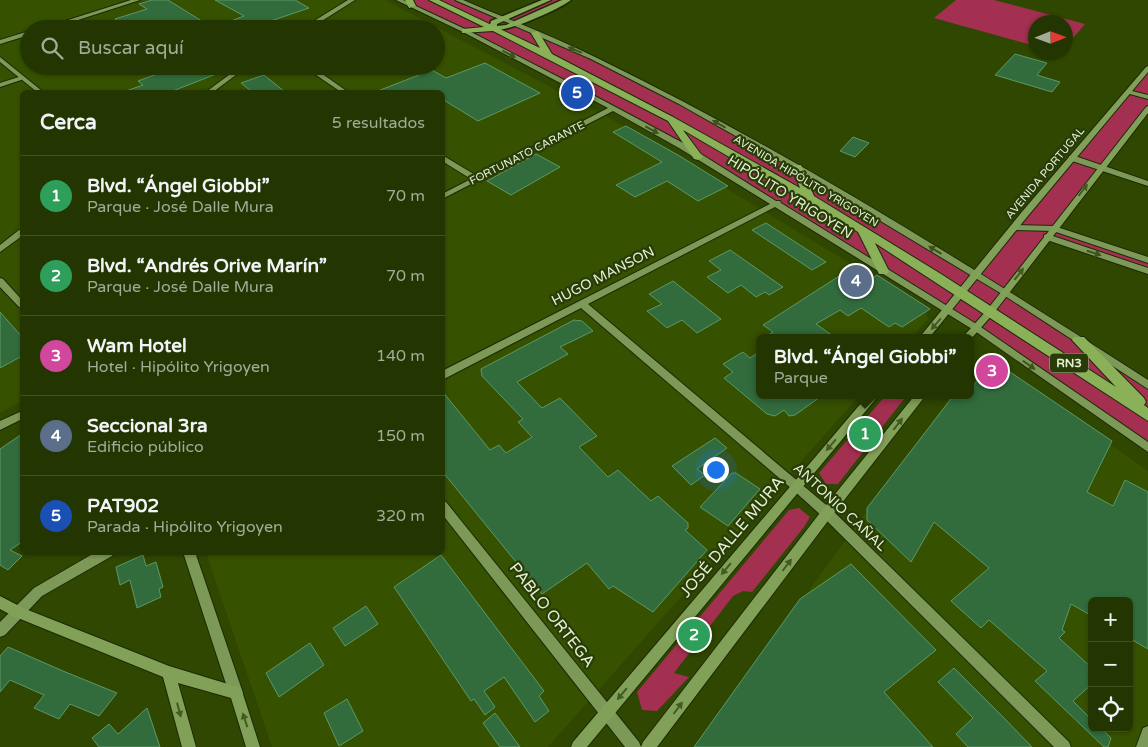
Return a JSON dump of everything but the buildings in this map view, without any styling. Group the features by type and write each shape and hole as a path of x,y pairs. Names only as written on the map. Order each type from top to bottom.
{"highway":[{"name":"AVENIDA HIPÓLITO YRIGOYEN","path":"433,0 548,55 668,118 809,198 962,293 1148,413"},
{"path":"459,0 467,16"},
{"path":"465,31 493,29"},
{"path":"535,33 548,55"},
{"path":"668,118 698,157"},
{"path":"796,166 809,198"},
{"path":"862,231 883,271"},
{"path":"1079,340 1148,413"}],"main road":[{"path":"548,0 494,23 493,29 505,28 568,0"},
{"name":"AVENIDA PORTUGAL","path":"962,293 1148,68"},
{"path":"970,334 990,312 1148,108"},
{"path":"927,334 962,293"},
{"name":"JOSÉ DALLE MURA","path":"578,747 871,399"},
{"path":"648,747 827,513 918,399"},
{"path":"0,602 18,612 169,673 236,693 253,747"},
{"path":"169,673 189,747"}],"street":[{"path":"72,20 137,0"},
{"path":"319,20 352,0"},
{"name":"HIPÓLITO YRIGOYEN","path":"399,0 411,3 444,20"},
{"name":"HIPÓLITO YRIGOYEN","path":"459,0 593,58 681,103 796,166 1005,292 1148,385"},
{"name":"HIPÓLITO YRIGOYEN","path":"445,21 612,109 777,204 948,310 1148,448"},
{"path":"0,42 20,36"},
{"path":"0,59 37,90"},
{"path":"211,90 232,75"},
{"path":"320,75 342,90"},
{"path":"0,85 22,78"},
{"path":"1128,92 1148,98"},
{"name":"FORTUNATO CARANTE","path":"445,195 612,109"},
{"path":"1072,158 1148,184"},
{"path":"445,159 476,179"},
{"name":"HUGO MANSON","path":"445,374 777,204"},
{"path":"1014,228 1054,229 1148,260"},
{"path":"0,249 20,234"},
{"path":"1047,237 1148,271"},
{"path":"0,281 20,303"},
{"name":"ANTONIO CAÑAL","path":"582,304 827,513 1064,747"},
{"path":"0,426 20,415"},
{"name":"PABLO ORTEGA","path":"445,509 634,747"},
{"path":"0,631 38,592 103,555"},
{"path":"190,555 236,693"},
{"path":"1143,747 1148,733"}],"shaded area":[{"path":"0,0 385,0 423,20 20,20 20,75 445,75 445,32 613,120 924,308 928,319 915,334 756,334 756,399 856,399 548,747 272,747 207,555 445,555 445,90 20,90 20,402 0,413"},
{"path":"399,0 458,0 503,19 548,0 568,0 515,24 593,58 681,103 977,275 1148,68 1148,108 1054,229 1148,260 1148,271 1048,237 1005,292 1148,385 1148,448 975,327 777,203 574,87 445,23 445,20 439,20"},
{"path":"956,0 994,0 1051,15 1028,15 1028,44 934,18"},
{"path":"1073,21 1085,24 1073,38"},
{"path":"982,353 1148,471 1148,747 694,747 949,399 974,399 974,364"},
{"path":"883,399 904,399 838,484 826,484 819,473"},
{"path":"799,508 810,517 804,527 752,592 743,591 733,596 674,673 689,677 657,711 642,710 637,692 789,510"}],"place":[{"name":"PAT902","path":"577,93"},
{"name":"Seccional 3ra","path":"856,281"},
{"name":"Wam Hotel","path":"992,371"},
{"name":"Blvd. “Ángel Giobbi”","path":"865,434"},
{"name":"Blvd. “Andrés Orive Marín”","path":"694,635"}]}
